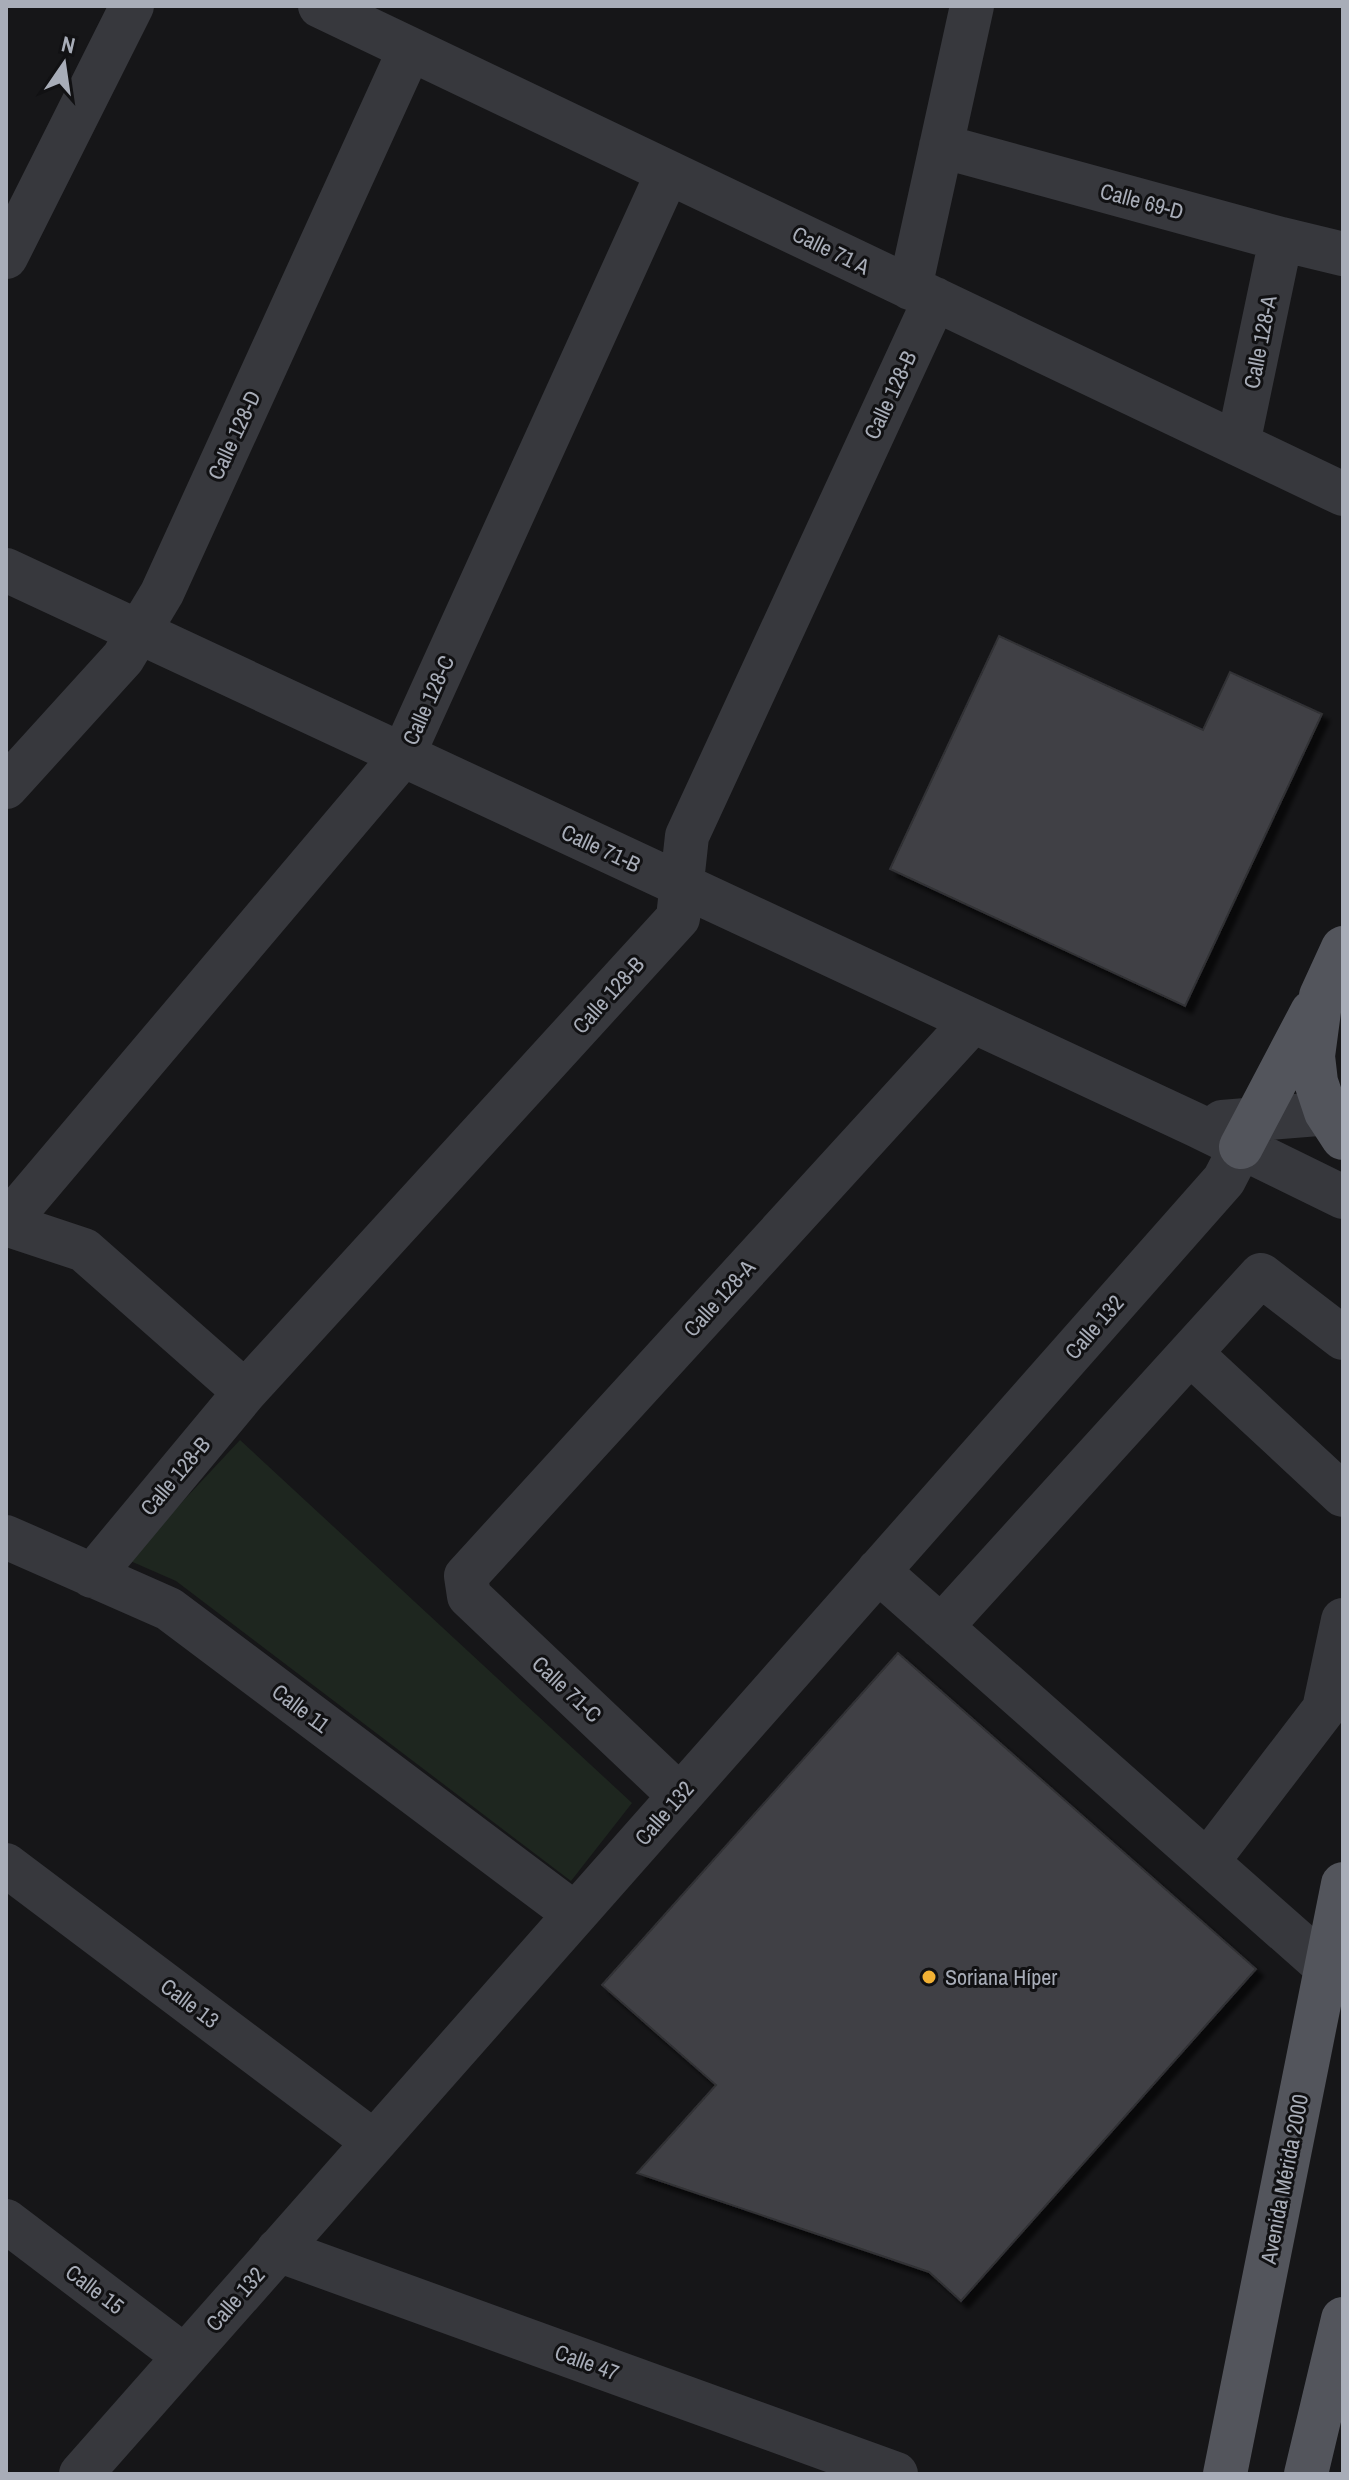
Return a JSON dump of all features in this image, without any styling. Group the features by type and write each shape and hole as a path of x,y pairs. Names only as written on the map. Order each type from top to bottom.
{"main road":[{"path":"1249,1133 1343,948"},
{"path":"1321,996 1313,1056 1316,1082 1337,1121"},
{"name":"Avenida Mérida 2000","path":"1225,2474 1343,1884"},
{"path":"1306,2474 1343,2319"}],"street":[{"path":"6,257 132,6"},
{"name":"Calle 71 A","path":"320,6 1343,494"},
{"name":"Calle 128-B","path":"92,1576 245,1392 678,918 687,836 922,293 941,146 972,6"},
{"name":"Calle 128-D","path":"6,787 123,658 162,593 410,49"},
{"name":"Calle 69-D","path":"941,146 1343,254"},
{"name":"Calle 128-C","path":"6,1224 403,755 668,172"},
{"name":"Calle 128-A","path":"1238,444 1281,239"},
{"name":"Calle 71-B","path":"6,570 1196,1125 1249,1133 1337,1121"},
{"name":"Calle 128-A","path":"466,1576 973,1021"},
{"path":"1249,1133 1343,1197"},
{"name":"Calle 132","path":"81,2474 1224,1180 1249,1133"},
{"path":"6,1224 84,1250 245,1392"},
{"path":"941,1627 1261,1275 1343,1338"},
{"path":"1190,1353 1343,1495"},
{"name":"Calle 11","path":"6,1537 169,1609 575,1914"},
{"path":"878,1571 1326,1967"},
{"name":"Calle 71-C","path":"466,1576 469,1596 680,1796"},
{"path":"1207,1862 1324,1709 1343,1620"},
{"name":"Calle 13","path":"6,1865 374,2142"},
{"name":"Calle 15","path":"6,2221 184,2356"},
{"name":"Calle 47","path":"278,2250 896,2474"}],"shaded area":[{"path":"240,1440 632,1803 571,1881 176,1581 128,1560"}],"building":[{"path":"999,636 1203,730 1230,672 1322,714 1185,1006 890,869"},
{"name":"Soriana Híper","path":"898,1653 1256,1969 961,2301 929,2272 637,2173 716,2085 602,1985"}],"place":[{"name":"Soriana Híper","path":"929,1977"}]}
